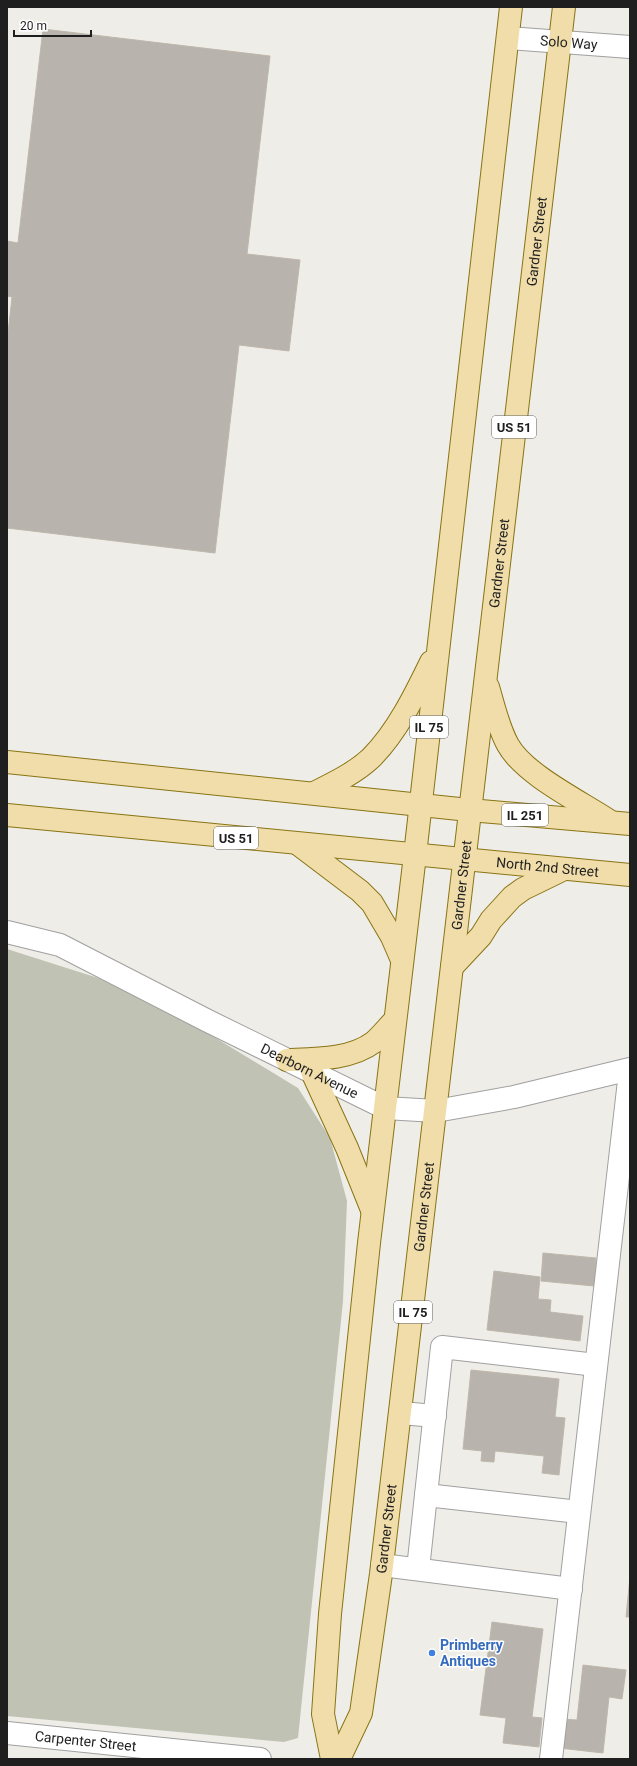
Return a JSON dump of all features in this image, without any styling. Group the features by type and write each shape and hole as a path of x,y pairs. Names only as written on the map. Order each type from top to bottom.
{"main road":[{"path":"7,762 314,793 342,779 357,769 371,758 381,746 419,687 438,649 511,7"},
{"name":"Gardner Street","path":"339,1759 361,1713 382,1565 401,1413 469,810 564,7"},
{"name":"IL 75","path":"332,1759 323,1714 330,1614 373,1212 438,649"},
{"path":"485,678 500,727 509,746 520,761 537,775 620,823"},
{"name":"IL 251","path":"314,793 469,810 620,823"},
{"name":"US 51","path":"7,815 464,860"},
{"path":"298,844 372,903 392,937 402,960"},
{"name":"North 2nd Street","path":"464,860 630,875"},
{"path":"452,966 481,936 491,920 512,897 523,889 564,869"},
{"path":"287,1060 320,1059 358,1050 373,1042 396,1020"},
{"path":"312,1072 347,1148 373,1212"}],"street":[{"name":"Solo Way","path":"508,38 559,43 630,47"},
{"name":"Dearborn Avenue","path":"7,932 60,945 385,1108 436,1111 514,1097 630,1071"},
{"path":"551,1759 630,1071"},
{"path":"418,1569 442,1348 596,1365"},
{"path":"401,1413 435,1416"},
{"path":"426,1495 579,1512"},
{"path":"382,1565 571,1589"},
{"name":"Carpenter Street","path":"7,1733 255,1759"}],"shaded area":[{"path":"7,949 98,978 189,1022 298,1088 330,1138 347,1201 343,1301 298,1738 284,1742 7,1716"}],"building":[{"path":"43,29 270,56 247,254 300,260 289,351 239,345 215,553 7,528 7,342 12,297 7,296 7,241 18,243"},
{"path":"543,1253 596,1258 594,1286 541,1281"},
{"path":"494,1271 540,1277 538,1299 551,1300 550,1312 583,1316 580,1341 487,1330"},
{"path":"471,1370 559,1379 555,1417 565,1418 559,1475 542,1473 544,1456 495,1451 494,1462 481,1461 482,1451 463,1449"},
{"path":"630,1577 630,1617 626,1617"},
{"path":"492,1622 543,1629 532,1717 542,1718 539,1747 503,1743 506,1718 480,1715"},
{"path":"583,1665 626,1670 622,1699 609,1697 603,1753 559,1748 562,1719 577,1720"}],"place":[{"name":"Primberry Antiques","path":"432,1653"}]}
